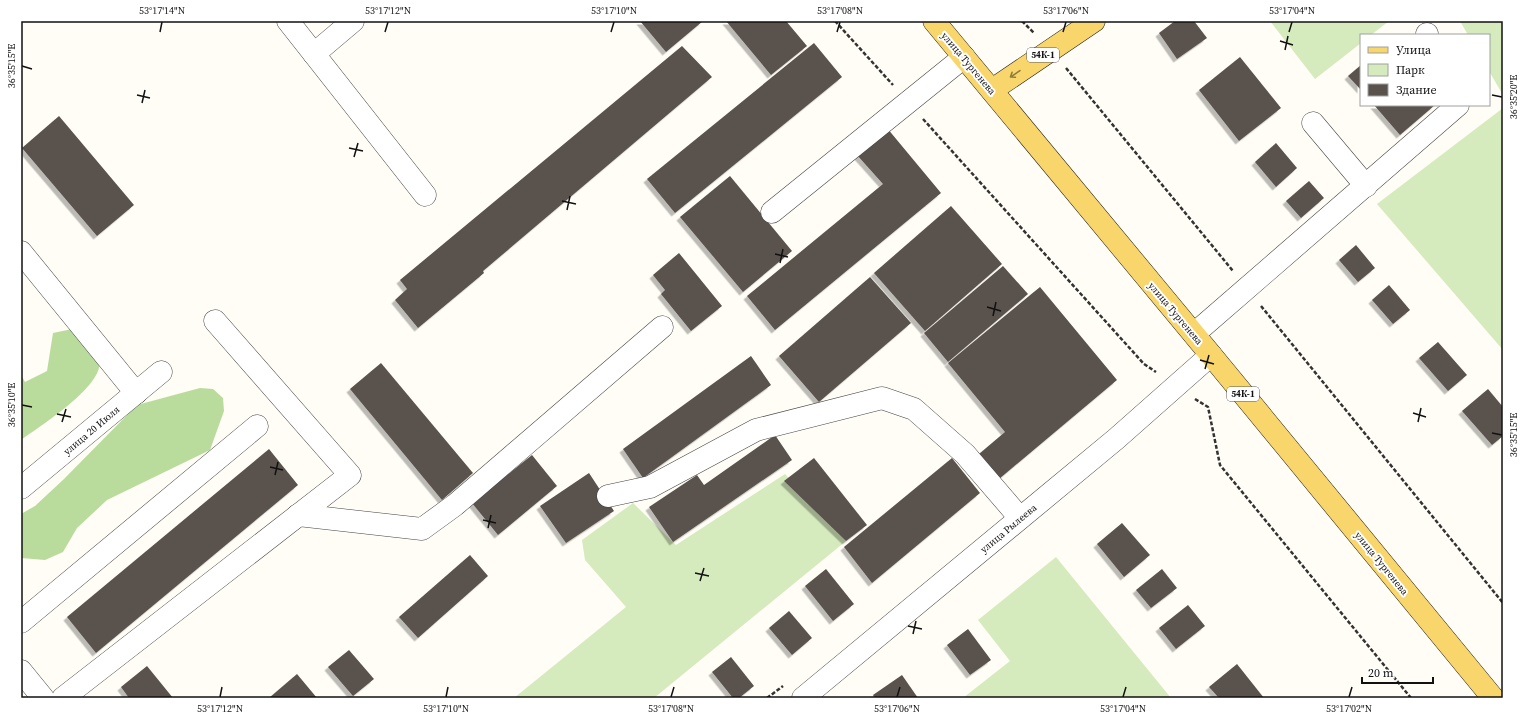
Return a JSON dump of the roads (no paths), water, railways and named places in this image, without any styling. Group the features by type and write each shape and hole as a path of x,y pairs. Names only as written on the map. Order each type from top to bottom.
{"main road":[{"name":"улица Тургенева","path":"934,21 1493,698"},
{"name":"54К-1","path":"992,90 1094,21"}],"street":[{"path":"288,21 425,195"},
{"path":"314,54 353,21"},
{"path":"772,212 964,56"},
{"path":"1194,334 1457,106"},
{"path":"1313,123 1366,186"},
{"path":"21,252 136,393"},
{"path":"63,698 350,475 215,322"},
{"path":"298,516 422,529 455,505 662,327"},
{"name":"улица Рылеева","path":"803,698 1116,438 1211,355"},
{"name":"улица 20 Июля","path":"21,488 161,372"},
{"path":"608,496 650,487 756,430 882,398 914,409 965,454 1020,518"},
{"path":"21,622 257,426"},
{"path":"21,671 43,698"}]}
